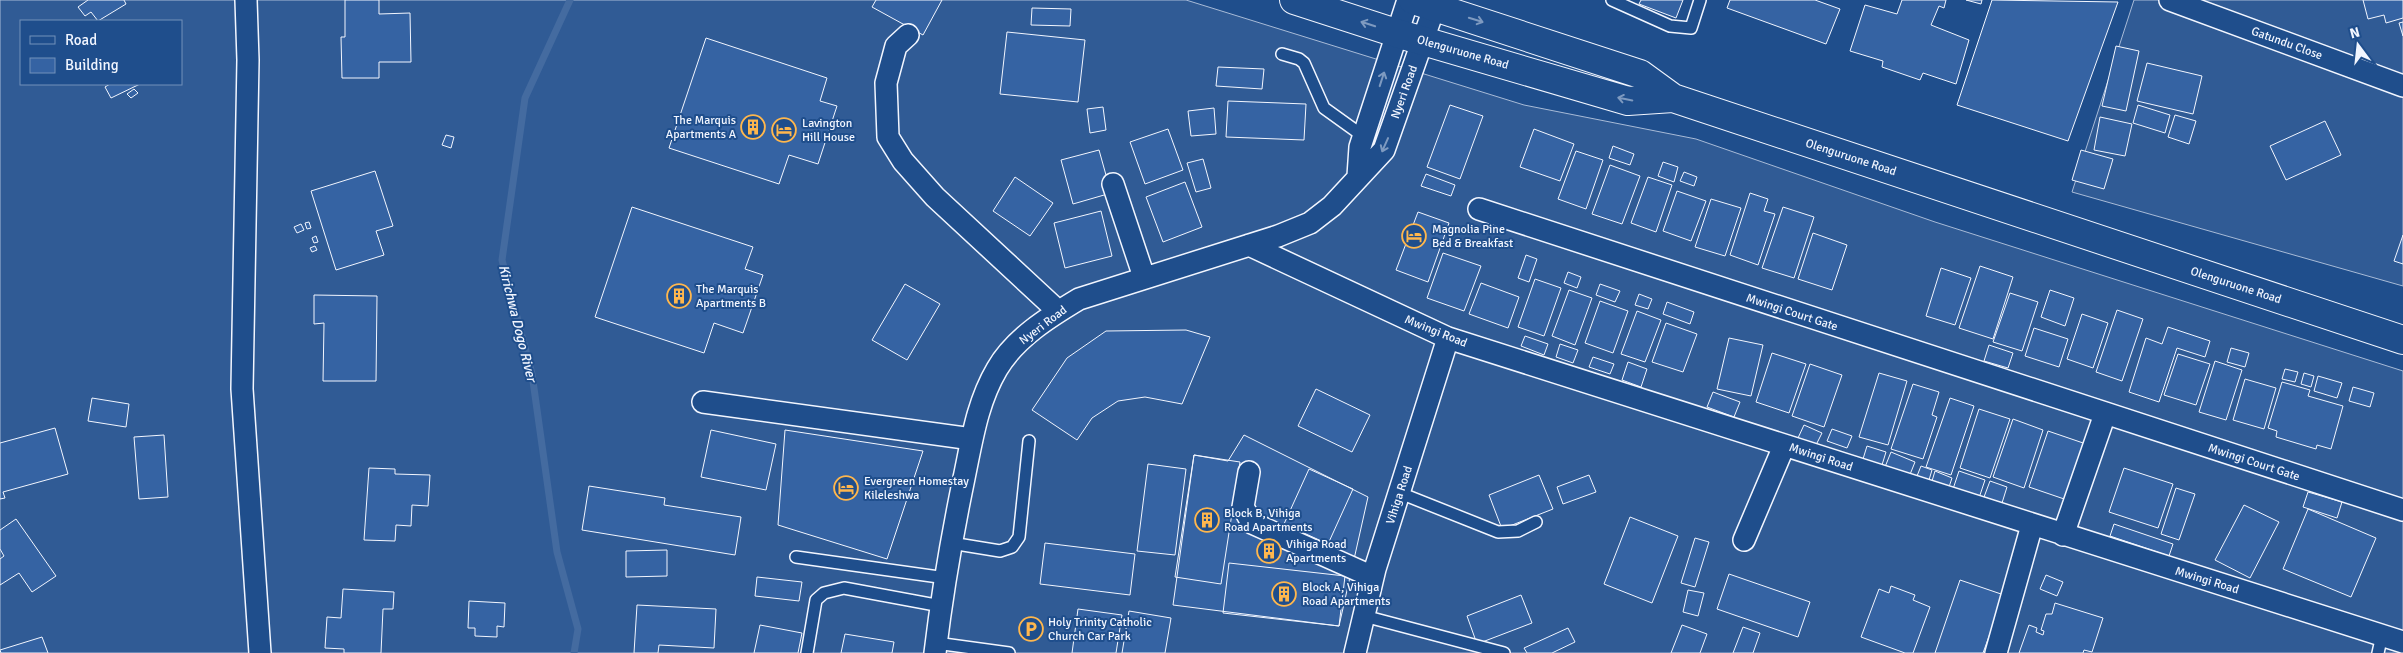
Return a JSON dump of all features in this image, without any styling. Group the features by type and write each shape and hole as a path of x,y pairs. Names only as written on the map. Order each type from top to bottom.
{"street":[{"path":"246,0 248,60 242,389 260,653"},
{"name":"Olenguruone Road","path":"1294,0 1396,33 1628,100 1673,98 2403,340"},
{"name":"Nyeri Road","path":"1358,176 1360,147 1363,136 1408,0"},
{"name":"Gatundu Close","path":"2170,0 2403,86"},
{"path":"1428,2 1640,74 1673,98"},
{"name":"Nyeri Road","path":"935,648 951,543 978,410 997,369 1021,339 1058,311 1079,298 1249,245 1310,223 1332,206 1384,150 1423,40 1428,2"},
{"path":"908,35 896,46 886,83 888,137 903,161 935,197 1058,311"},
{"path":"1113,184 1144,277"},
{"name":"Mwingi Court Gate","path":"1479,209 2403,510"},
{"name":"Mwingi Road","path":"1249,245 1448,338 2063,535 2380,644 2403,642"},
{"name":"Vihiga Road","path":"1355,653 1373,577 1448,338"},
{"path":"703,402 972,439"},
{"path":"2063,535 2105,414"},
{"path":"1744,540 1784,446"},
{"path":"1249,472 1243,507 1252,523 1373,577"},
{"path":"1996,653 2032,525"}],"lane":[{"path":"1612,0 1670,26 1691,28 1700,0"},
{"path":"1282,54 1299,59 1304,63 1324,108 1363,136"},
{"path":"951,543 1000,551 1012,547 1019,537 1029,441"},
{"path":"1400,493 1498,532 1518,531 1536,522"},
{"path":"796,557 946,578"},
{"path":"807,653 816,600 824,593 844,588 941,606"},
{"path":"1364,616 1504,653"},
{"path":"935,648 1004,653"}],"shaded area":[{"path":"0,0 1186,0 1524,105 1696,139 1935,222 2403,371 2403,653 0,653"},
{"path":"2134,0 2403,0 2403,286 2072,192"}],"building":[{"path":"88,0 124,0 126,4 100,20 97,20 91,12 85,16 78,7"},
{"path":"345,0 379,0 379,14 410,13 411,62 379,62 379,78 342,78 341,37 345,37"},
{"path":"876,0 942,0 923,35 872,7"},
{"path":"1641,0 1683,0 1676,18 1639,4"},
{"path":"1730,0 1815,0 1840,9 1826,44 1727,8"},
{"path":"1902,0 1946,0 1944,8 1939,6 1931,25 1969,40 1956,84 1923,73 1920,80 1882,67 1883,61 1850,51 1865,5 1897,14"},
{"path":"1966,0 1982,0 1981,4"},
{"path":"1992,0 2118,2 2068,141 1957,105"},
{"path":"2363,0 2403,0 2403,18 2386,23 2384,15 2368,19"},
{"path":"1032,8 1071,9 1070,26 1031,25"},
{"path":"2403,22 2403,36 2399,23"},
{"path":"1007,32 1085,40 1078,102 1000,94"},
{"name":"The Marquis Apartments A","path":"706,38 827,78 820,101 837,106 818,164 789,155 779,184 669,148"},
{"path":"2116,46 2139,51 2126,111 2102,106"},
{"path":"2147,63 2202,76 2193,114 2137,101"},
{"path":"1218,67 1264,69 1262,89 1216,86"},
{"path":"108,85 138,85 111,98 105,87"},
{"path":"134,89 138,93 131,98 127,94"},
{"path":"1228,101 1306,104 1304,140 1226,137"},
{"path":"1450,105 1483,116 1460,179 1427,167"},
{"path":"2138,105 2170,115 2165,133 2133,123"},
{"path":"1103,107 1106,130 1090,133 1087,109"},
{"path":"1214,108 1216,134 1191,136 1188,111"},
{"path":"2175,115 2196,121 2189,144 2168,137"},
{"path":"2100,117 2132,124 2125,156 2094,150"},
{"path":"2325,121 2341,155 2286,180 2270,146"},
{"path":"1168,129 1183,170 1145,184 1130,142"},
{"path":"1534,129 1574,144 1560,181 1520,167"},
{"path":"446,135 454,137 451,148 442,145"},
{"path":"1613,146 1634,154 1630,165 1609,158"},
{"path":"1099,150 1111,193 1073,204 1061,160"},
{"path":"2081,150 2113,159 2104,189 2072,180"},
{"path":"1576,151 1603,160 1586,209 1558,199"},
{"path":"1203,159 1211,188 1196,192 1187,163"},
{"path":"1663,162 1678,167 1674,182 1658,176"},
{"path":"1610,165 1640,176 1622,224 1592,214"},
{"path":"375,171 393,226 376,231 384,255 336,270 311,191"},
{"path":"1684,172 1697,177 1694,186 1680,181"},
{"path":"1426,174 1455,185 1451,196 1421,186"},
{"path":"1015,177 1053,203 1030,236 993,211"},
{"path":"1648,177 1672,185 1656,232 1631,223"},
{"path":"1185,182 1202,227 1163,242 1146,197"},
{"path":"1677,191 1706,201 1691,241 1663,231"},
{"path":"1750,193 1768,199 1764,211 1775,214 1758,265 1730,255"},
{"path":"1711,199 1741,208 1725,256 1695,247"},
{"name":"The Marquis Apartments B","path":"632,207 753,247 745,269 763,275 743,333 714,323 704,353 595,317"},
{"path":"1783,207 1814,217 1794,278 1762,268"},
{"path":"1101,211 1112,256 1065,268 1054,223"},
{"path":"1418,212 1449,223 1428,282 1396,270"},
{"path":"309,222 311,228 307,229 305,223"},
{"path":"301,224 304,230 297,233 294,227"},
{"path":"1813,233 1847,245 1832,290 1798,279"},
{"path":"2403,235 2403,264 2394,261"},
{"path":"316,236 318,242 314,243 312,238"},
{"path":"315,246 317,250 312,252 310,248"},
{"path":"1443,253 1481,266 1464,311 1427,298"},
{"path":"1526,255 1537,259 1529,282 1518,278"},
{"path":"1980,266 2013,277 1993,339 1959,328"},
{"path":"1941,268 1971,278 1955,325 1926,316"},
{"path":"1568,272 1581,277 1577,288 1564,283"},
{"path":"1535,279 1561,288 1544,336 1518,327"},
{"path":"1481,283 1519,297 1508,328 1469,314"},
{"path":"905,284 940,304 907,360 872,340"},
{"path":"1600,284 1620,291 1615,302 1596,295"},
{"path":"1569,290 1592,298 1575,345 1552,336"},
{"path":"2050,290 2074,298 2065,326 2041,317"},
{"path":"2010,293 2038,302 2022,351 1993,342"},
{"path":"1639,294 1652,299 1648,309 1635,305"},
{"path":"314,295 377,296 376,381 323,381 324,323 314,324"},
{"path":"1600,301 1628,311 1613,353 1585,343"},
{"path":"1667,302 1694,312 1690,324 1663,314"},
{"path":"2117,310 2143,319 2122,381 2096,372"},
{"path":"1637,311 1661,320 1645,362 1621,354"},
{"path":"2082,314 2108,323 2093,368 2067,359"},
{"path":"1666,323 1697,334 1683,372 1652,362"},
{"path":"2168,327 2210,341 2205,357 2177,348 2159,402 2129,392 2146,338 2162,344"},
{"path":"2034,328 2068,339 2059,367 2025,356"},
{"path":"1186,330 1210,337 1182,404 1145,397 1118,401 1092,418 1077,440 1032,410 1067,358 1106,331"},
{"path":"1525,336 1548,344 1544,355 1521,346"},
{"path":"1729,338 1763,345 1751,396 1717,389"},
{"path":"1560,344 1578,350 1573,363 1556,357"},
{"path":"1989,345 2013,353 2008,368 1984,361"},
{"path":"2231,348 2249,353 2245,367 2227,362"},
{"path":"1772,353 1806,364 1789,413 1756,402"},
{"path":"2178,354 2210,364 2196,405 2164,395"},
{"path":"1593,357 1614,364 1610,374 1589,367"},
{"path":"2215,361 2242,370 2226,420 2199,412"},
{"path":"1628,362 1647,369 1641,387 1622,380"},
{"path":"1810,364 1842,375 1824,427 1792,416"},
{"path":"2285,369 2298,372 2295,382 2282,379"},
{"path":"1879,373 1907,381 1888,445 1859,437"},
{"path":"2304,373 2314,376 2311,387 2301,384"},
{"path":"2318,376 2342,383 2337,398 2314,391"},
{"path":"2245,379 2276,388 2264,429 2233,420"},
{"path":"2282,382 2310,390 2308,396 2343,406 2331,449 2317,445 2316,449 2276,437 2277,431 2268,428"},
{"path":"1913,384 1939,392 1932,415 1937,417 1923,459 1891,449"},
{"path":"2353,387 2374,393 2370,407 2349,401"},
{"path":"1316,389 1370,415 1352,452 1298,426"},
{"path":"1713,392 1740,402 1734,417 1707,407"},
{"path":"92,398 129,404 126,427 88,421"},
{"path":"1950,398 1974,406 1951,475 1926,467"},
{"path":"1979,409 2010,419 1990,478 1960,468"},
{"path":"2013,419 2043,430 2024,488 1993,477"},
{"path":"1804,425 1822,433 1815,447 1798,438"},
{"path":"55,428 68,474 3,492 5,498 0,499 0,443"},
{"path":"1832,429 1852,436 1847,448 1827,441"},
{"path":"711,430 776,444 766,490 701,477"},
{"name":"Evergreen Homestay Kileleshwa","path":"785,430 923,451 887,559 778,525"},
{"path":"2048,431 2089,445 2070,501 2029,487"},
{"path":"164,435 168,497 139,499 134,437"},
{"name":"Vihiga Road Apartments","path":"1244,435 1368,497 1339,626 1173,605 1194,455 1228,461"},
{"path":"1867,446 1886,452 1882,465 1863,459"},
{"path":"1891,452 1915,462 1909,477 1885,467"},
{"name":"Block B, Vihiga Road Apartments","path":"1194,455 1240,462 1221,584 1175,577"},
{"path":"1148,464 1186,469 1175,555 1137,551"},
{"path":"1921,466 1932,470 1929,480 1917,476"},
{"path":"369,468 395,469 395,474 430,475 428,506 412,505 411,526 396,525 395,541 364,540"},
{"path":"2124,468 2173,484 2158,528 2109,512"},
{"path":"1309,469 1353,489 1328,544 1284,524"},
{"path":"1935,471 1952,478 1949,487 1932,481"},
{"path":"1959,471 1985,480 1979,498 1953,489"},
{"path":"1539,475 1553,509 1502,529 1489,495"},
{"path":"1589,475 1596,492 1563,504 1557,487"},
{"path":"1990,481 2007,487 2002,503 1984,497"},
{"path":"589,486 665,498 664,505 741,517 735,555 582,530"},
{"path":"2176,488 2195,494 2179,540 2161,534"},
{"path":"2308,492 2342,502 2337,518 2303,507"},
{"path":"2244,505 2279,522 2250,578 2215,560"},
{"path":"2308,509 2376,538 2351,597 2283,569"},
{"path":"1630,517 1678,536 1652,603 1604,584"},
{"path":"16,519 56,576 32,592 19,573 0,585 0,559 4,556 0,549 0,530"},
{"path":"2114,524 2173,544 2169,556 2110,536"},
{"path":"1695,538 1709,542 1695,587 1681,583"},
{"path":"1045,543 1135,554 1130,595 1040,584"},
{"path":"667,550 667,576 626,577 626,551"},
{"name":"Block A, Vihiga Road Apartments","path":"1229,563 1345,576 1339,626 1223,613"},
{"path":"1729,574 1810,602 1798,637 1717,609"},
{"path":"2046,575 2063,582 2057,596 2040,589"},
{"path":"757,577 802,582 799,601 755,596"},
{"path":"1960,580 2004,595 1983,653 1935,653"},
{"path":"1891,586 1915,595 1913,600 1930,607 1913,653 1905,653 1861,637 1879,589 1889,593"},
{"path":"343,589 394,592 393,609 383,609 381,653 344,653 344,649 325,648 327,617 341,618"},
{"path":"1688,590 1704,593 1698,616 1683,612"},
{"path":"1521,595 1532,623 1477,644 1467,616"},
{"path":"469,601 505,603 504,627 497,626 497,637 475,636 475,628 468,628"},
{"path":"2055,603 2103,618 2092,652 2084,650 2083,653 2019,653 2029,625 2037,628 2036,632 2043,635 2044,631 2041,630 2046,614 2052,614"},
{"path":"637,605 716,609 714,648 659,645 658,653 634,653"},
{"path":"1078,609 1122,615 1116,653 1072,653"},
{"path":"1129,611 1171,618 1165,653 1122,653"},
{"path":"760,625 802,633 798,653 754,653"},
{"path":"1682,625 1707,634 1700,653 1671,653"},
{"path":"1743,627 1760,633 1753,653 1733,653"},
{"path":"1568,628 1575,642 1552,653 1527,653 1524,648"},
{"path":"845,634 894,642 892,653 841,653"},
{"path":"42,637 48,653 1,653 0,650"}],"waterway":[{"name":"Kirichwa Dogo River","path":"570,0 525,98 502,260 532,374 557,552 578,629 574,653"}],"place":[{"name":"The Marquis Apartments A","path":"753,127"},
{"name":"Lavington Hill House","path":"784,130"},
{"name":"Magnolia Pine Bed & Breakfast","path":"1414,236"},
{"name":"The Marquis Apartments B","path":"679,296"},
{"name":"Evergreen Homestay Kileleshwa","path":"846,488"},
{"name":"Block B, Vihiga Road Apartments","path":"1207,520"},
{"name":"Vihiga Road Apartments","path":"1269,551"},
{"name":"Block A, Vihiga Road Apartments","path":"1284,594"},
{"name":"Holy Trinity Catholic Church Car Park","path":"1031,629"}]}
